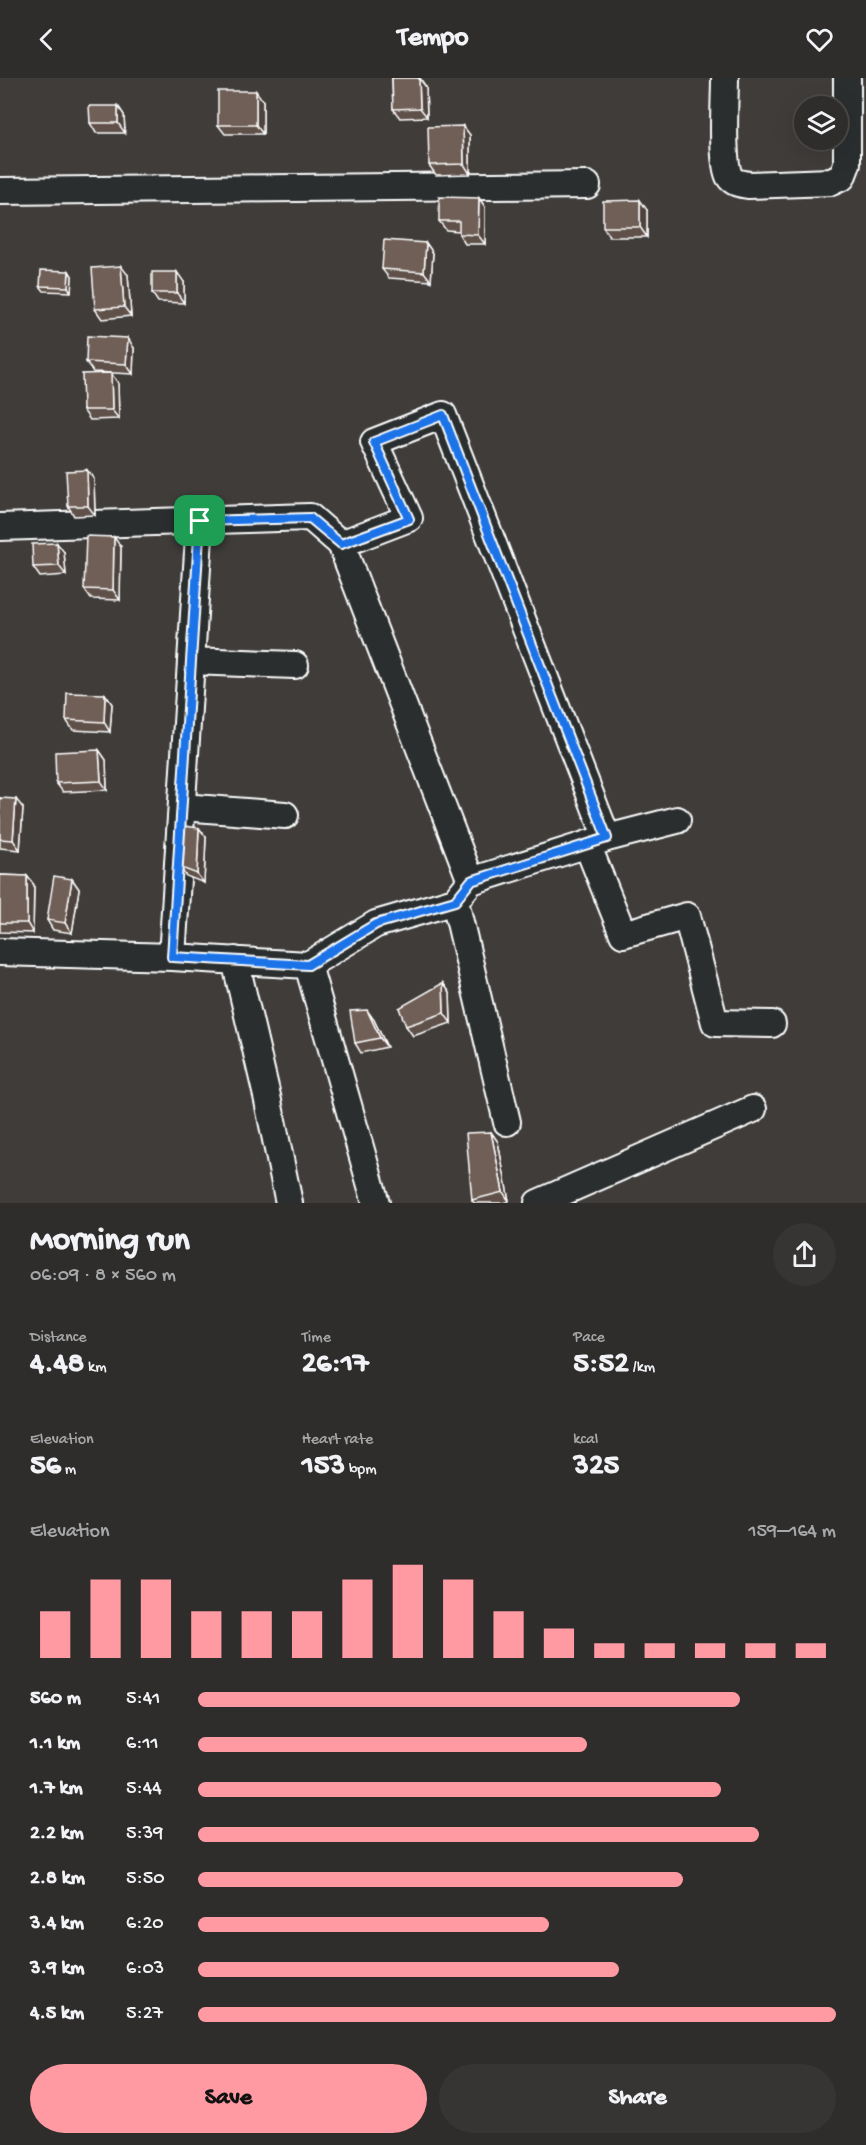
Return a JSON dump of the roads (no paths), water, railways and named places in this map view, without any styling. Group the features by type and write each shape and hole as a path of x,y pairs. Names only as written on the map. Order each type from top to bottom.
{"street":[{"path":"725,78 725,159 729,177 738,184 749,185 831,183 842,177 848,164 847,78"},
{"path":"0,191 587,185"},
{"path":"341,544 409,519 374,442 443,415 597,841 624,934 687,916 715,1023 772,1024"},
{"path":"0,527 310,518 341,544 463,891 507,1122"},
{"path":"172,957 200,521"},
{"path":"191,661 295,665"},
{"path":"182,807 285,815"},
{"path":"0,952 172,957 308,965 376,924 597,841 677,820"},
{"path":"235,960 289,1203"},
{"path":"308,965 376,1203"},
{"path":"538,1203 753,1109"}]}
